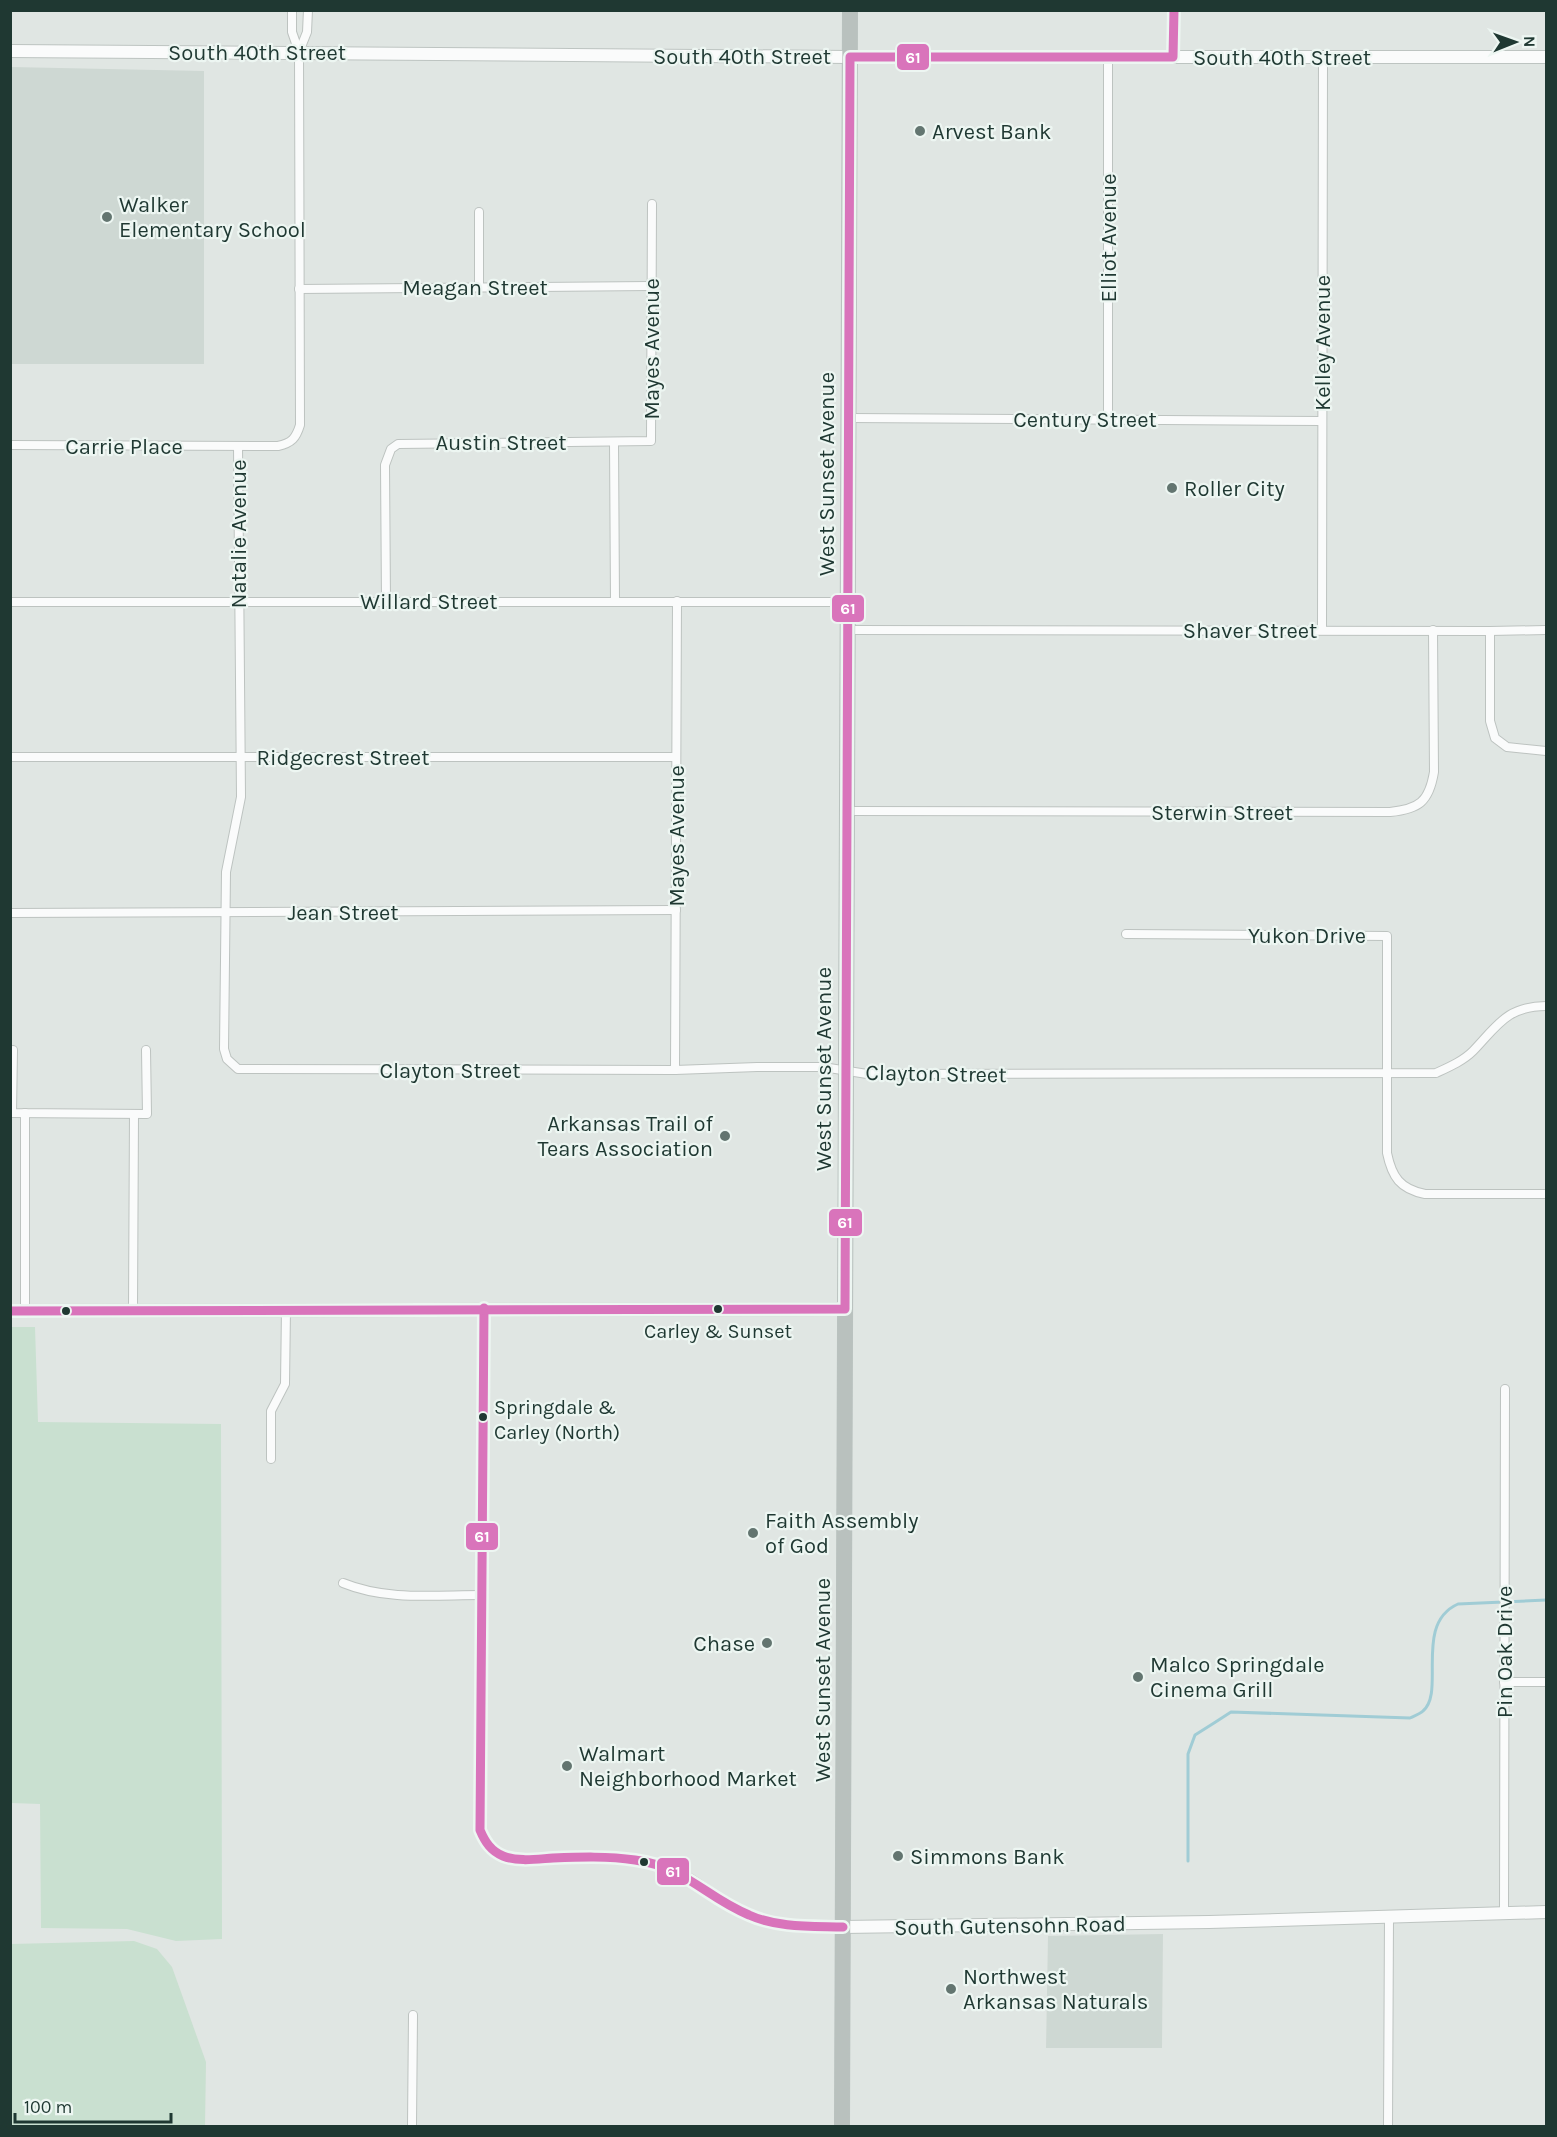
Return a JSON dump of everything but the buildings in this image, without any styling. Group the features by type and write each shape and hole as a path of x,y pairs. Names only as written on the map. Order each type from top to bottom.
{"highway":[{"name":"West Sunset Avenue","path":"842,2127 845,812 848,630 850,10"}],"street":[{"path":"292,10 292,32 299,52"},
{"path":"299,52 308,32 308,10"},
{"name":"South 40th Street","path":"10,51 850,57 1546,57"},
{"name":"Natalie Avenue","path":"231,1066 224,1049 228,853 241,797 238,446 278,446 293,441 300,425 299,52"},
{"name":"Elliot Avenue","path":"1108,57 1108,420"},
{"name":"Kelley Avenue","path":"1322,630 1323,57"},
{"name":"Mayes Avenue","path":"615,601 614,442 651,441 652,204"},
{"path":"479,212 479,286"},
{"name":"Meagan Street","path":"299,289 651,286"},
{"name":"Century Street","path":"849,418 1322,421"},
{"name":"Austin Street","path":"386,601 385,465 391,449 405,442 614,442"},
{"name":"Carrie Place","path":"10,445 238,446"},
{"name":"Mayes Avenue","path":"675,1071 677,601"},
{"name":"Willard Street","path":"10,602 848,602"},
{"name":"Shaver Street","path":"848,630 1546,630"},
{"name":"Sterwin Street","path":"845,812 1410,810 1423,802 1431,790 1434,772 1433,630"},
{"path":"1490,631 1490,721 1495,738 1507,747 1546,751"},
{"name":"Ridgecrest Street","path":"10,757 676,757"},
{"name":"Jean Street","path":"10,913 676,910"},
{"name":"Yukon Drive","path":"1126,934 1387,936 1387,1074"},
{"name":"Clayton Street","path":"231,1066 246,1070 675,1071 758,1066 823,1067 867,1074 1436,1073 1456,1064 1472,1052 1492,1027 1507,1016 1522,1009 1546,1006"},
{"path":"13,1050 12,1113 147,1114 146,1050"},
{"path":"1387,1074 1386,1153 1391,1172 1398,1183 1410,1191 1425,1194 1546,1194"},
{"path":"25,1311 26,1113"},
{"path":"133,1310 134,1114"},
{"path":"10,1311 483,1308 845,1309"},
{"path":"343,1583 366,1592 383,1595 482,1595 483,1308"},
{"path":"271,1459 271,1411 285,1384 286,1309"},
{"name":"Pin Oak Drive","path":"1504,1389 1504,1914"},
{"name":"South Gutensohn Road","path":"482,1595 480,1830 484,1842 501,1857 648,1862 680,1872 735,1908 769,1923 843,1927 1546,1912"},
{"path":"1504,1682 1546,1682"},
{"path":"1388,2127 1389,1917"},
{"path":"412,2127 413,2014"}],"shaded area":[{"name":"Walker Elementary School","path":"11,67 204,71 204,364 11,364"},
{"path":"1163,1934 1162,2048 1046,2048 1048,1936"}],"green space":[{"path":"11,1327 35,1327 38,1422 221,1424 222,1939 176,1941 127,1929 41,1928 40,1804 11,1803"},
{"path":"134,1941 157,1949 172,1967 206,2062 205,2126 11,2126 11,1944"}],"waterway":[{"path":"1188,1861 1188,1754 1195,1735 1231,1712 1410,1718 1422,1712 1429,1702 1432,1689 1433,1642 1437,1626 1445,1614 1458,1604 1546,1600"}],"transit line":[{"name":"61","path":"10,1311 845,1309 850,57 1173,57 1174,10"},
{"name":"61","path":"484,1308 480,1830 484,1838 495,1852 515,1859 604,1857 653,1864 682,1876 734,1908 760,1919 795,1926 843,1927"}],"place":[{"name":"Arvest Bank","path":"920,131"},
{"name":"Walker Elementary School","path":"107,217"},
{"name":"Roller City","path":"1172,488"},
{"name":"Arkansas Trail of Tears Association","path":"725,1136"},
{"name":"Carley & Sunset","path":"718,1309"},
{"name":"Springdale & Carley (North)","path":"483,1417"},
{"name":"Faith Assembly of God","path":"753,1533"},
{"name":"Chase","path":"767,1643"},
{"name":"Malco Springdale Cinema Grill","path":"1138,1677"},
{"name":"Walmart Neighborhood Market","path":"567,1766"},
{"name":"Simmons Bank","path":"898,1856"},
{"name":"Northwest Arkansas Naturals","path":"951,1989"}]}
